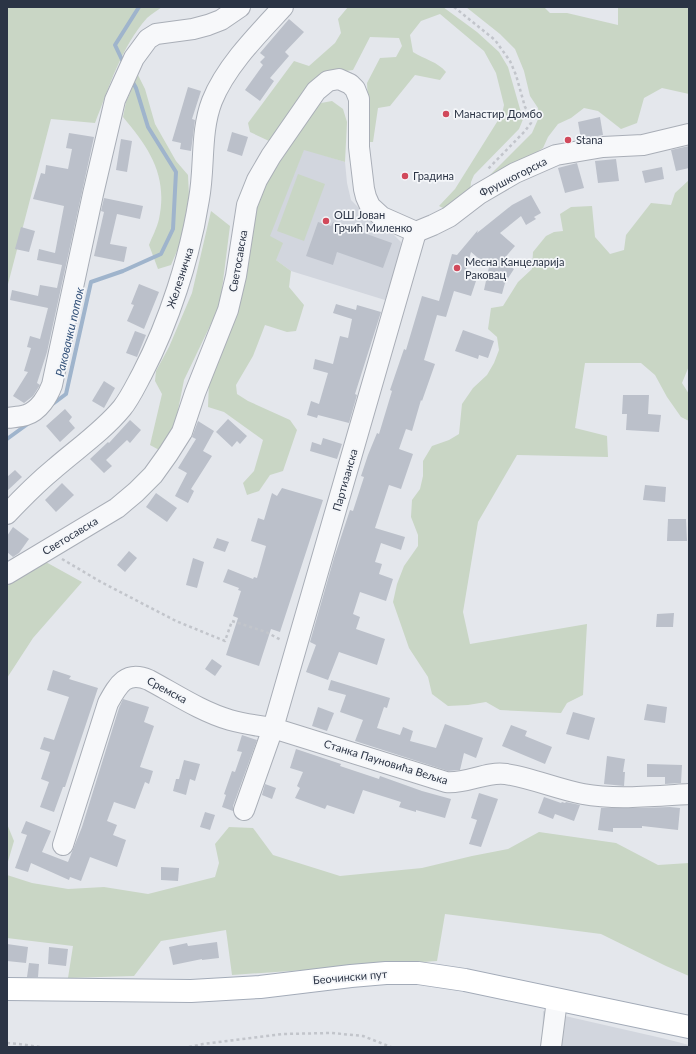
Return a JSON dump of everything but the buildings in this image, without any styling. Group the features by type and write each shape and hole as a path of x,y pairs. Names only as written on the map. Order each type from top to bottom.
{"main road":[{"name":"Беочински пут","path":"7,989 192,991 260,987 386,973 418,973 465,980 630,1014 689,1028"}],"street":[{"path":"7,418 27,415 36,409 49,394 115,100 134,58 143,45 156,34 193,29 208,25 221,20 240,7"},
{"name":"Железничка","path":"7,514 54,469 95,436 123,407 142,373 166,319 190,245 200,198 204,138 207,116 212,101 242,53 283,7"},
{"name":"Светосавска","path":"7,574 117,508 153,475 182,432 195,393 228,310 236,276 247,205 257,180 271,156 316,91 328,82 339,79 350,84 355,89 359,99 359,147 366,197 370,206 382,217 416,232"},
{"name":"Фрушкогорска","path":"416,232 449,217 479,194 515,173 556,156 603,148 643,145 689,134"},
{"name":"Партизанска","path":"273,728 416,232"},
{"name":"Сремска","path":"63,845 108,703 118,684 126,679 143,677 204,710 228,720 273,728"},
{"path":"244,810 273,728"},
{"name":"Станка Пауновића Вељка","path":"273,728 446,782 458,782 492,774 506,774 545,783 582,794 599,796 662,796 689,794"},
{"path":"551,1047 557,1000"}],"path":[{"path":"454,7 495,40 510,61 516,75 525,107 531,116 530,123 525,131 510,148 476,180 479,194"},
{"path":"47,550 101,582 169,617 224,641 232,621 266,632 296,648"},
{"path":"189,1047 284,1034 332,1033 363,1036 391,1047"},
{"path":"7,1043 40,1047"}],"shaded area":[{"name":"ОШ Јован Грчић Миленко","path":"304,149 345,162 347,183 351,200 401,242 400,254 385,300 291,271 276,260 269,236"},
{"path":"543,1011 666,1039 689,1045 689,1047 542,1047"}],"green space":[{"path":"10,7 162,7 147,18 130,42 116,68 95,123 51,119 7,288 7,9"},
{"path":"348,7 443,7 477,32 499,52 508,67 520,109 524,117 519,129 474,175 471,182 470,192 447,210 439,206 455,189 502,114 504,105 496,73 484,51 440,14 421,21 410,35 413,52 435,63 446,72 440,80 415,75 390,106 378,108 373,142 365,142 369,118 367,83 380,58 396,57 402,46 399,38 370,37 353,70 338,72 269,141 250,132 248,123 294,61 309,66 335,43 341,33 338,19"},
{"path":"466,7 544,7 550,13 567,13 618,25 618,7 689,7 689,94 662,88 644,98 637,123 621,129 598,111 584,108 571,118 558,124 548,137 543,148 488,183 486,179 532,133 539,117 538,108 530,96 524,71 515,49 500,34"},
{"path":"138,75 145,89 155,124 176,161 188,175 189,196 180,244 171,265 158,269 149,245 159,219 161,189 159,176 149,152 123,117 126,102"},
{"path":"332,101 343,109 347,122 345,162 304,150 270,236 283,243 276,260 291,271 289,287 304,305 296,331 287,332 265,325 253,356 236,385 237,394 248,401 290,420 297,430 283,471 270,475 259,491 247,495 243,483 254,471 263,440 224,412 208,407 209,382 241,298 254,208 264,186 313,112 321,103"},
{"path":"298,174 325,184 304,241 277,231"},
{"path":"689,180 689,366 682,383 689,394 689,421 681,417 667,397 655,375 641,363 585,363 575,428 607,436 608,457 517,455 478,522 463,612 470,644 587,624 583,695 567,703 561,713 500,710 486,702 448,706 432,694 428,677 409,648 393,602 397,584 404,566 418,546 418,535 411,517 412,500 420,489 423,476 423,461 432,446 449,440 459,434 462,404 473,388 487,375 499,350 497,337 488,329 491,308 503,306 518,282 532,269 533,252 546,236 554,232 563,231 560,214 571,207 592,206 595,237 610,254 624,250 626,235 651,203 671,205 675,193"},
{"path":"211,211 230,226 220,305 184,380 175,425 161,451 150,445 162,394 155,381 156,371 169,347 192,293"},
{"path":"44,561 82,582 33,638 7,678 7,586"},
{"path":"7,824 14,841 7,865"},
{"path":"229,827 253,828 273,855 340,876 422,868 508,849 539,832 616,843 658,865 689,863 689,976 601,934 445,914 437,961 232,975 226,930 161,941 134,976 68,978 73,946 7,938 7,875 32,883 68,889 104,887 148,894 215,877 219,863 215,844"}],"waterway":[{"name":"Раковачки поток","path":"124,64 115,45 139,7"},
{"name":"Раковачки поток","path":"50,406 66,394 91,282 123,271 161,254 173,229 176,172 148,127 136,88 131,79"},
{"name":"Раковачки поток","path":"7,439 29,423"}],"place":[{"name":"Манастир Домбо","path":"446,114"},
{"name":"Stana","path":"568,140"},
{"name":"Градина","path":"405,176"},
{"name":"ОШ Јован Грчић Миленко","path":"326,221"},
{"name":"Месна Канцеларија Раковац","path":"457,268"}]}
